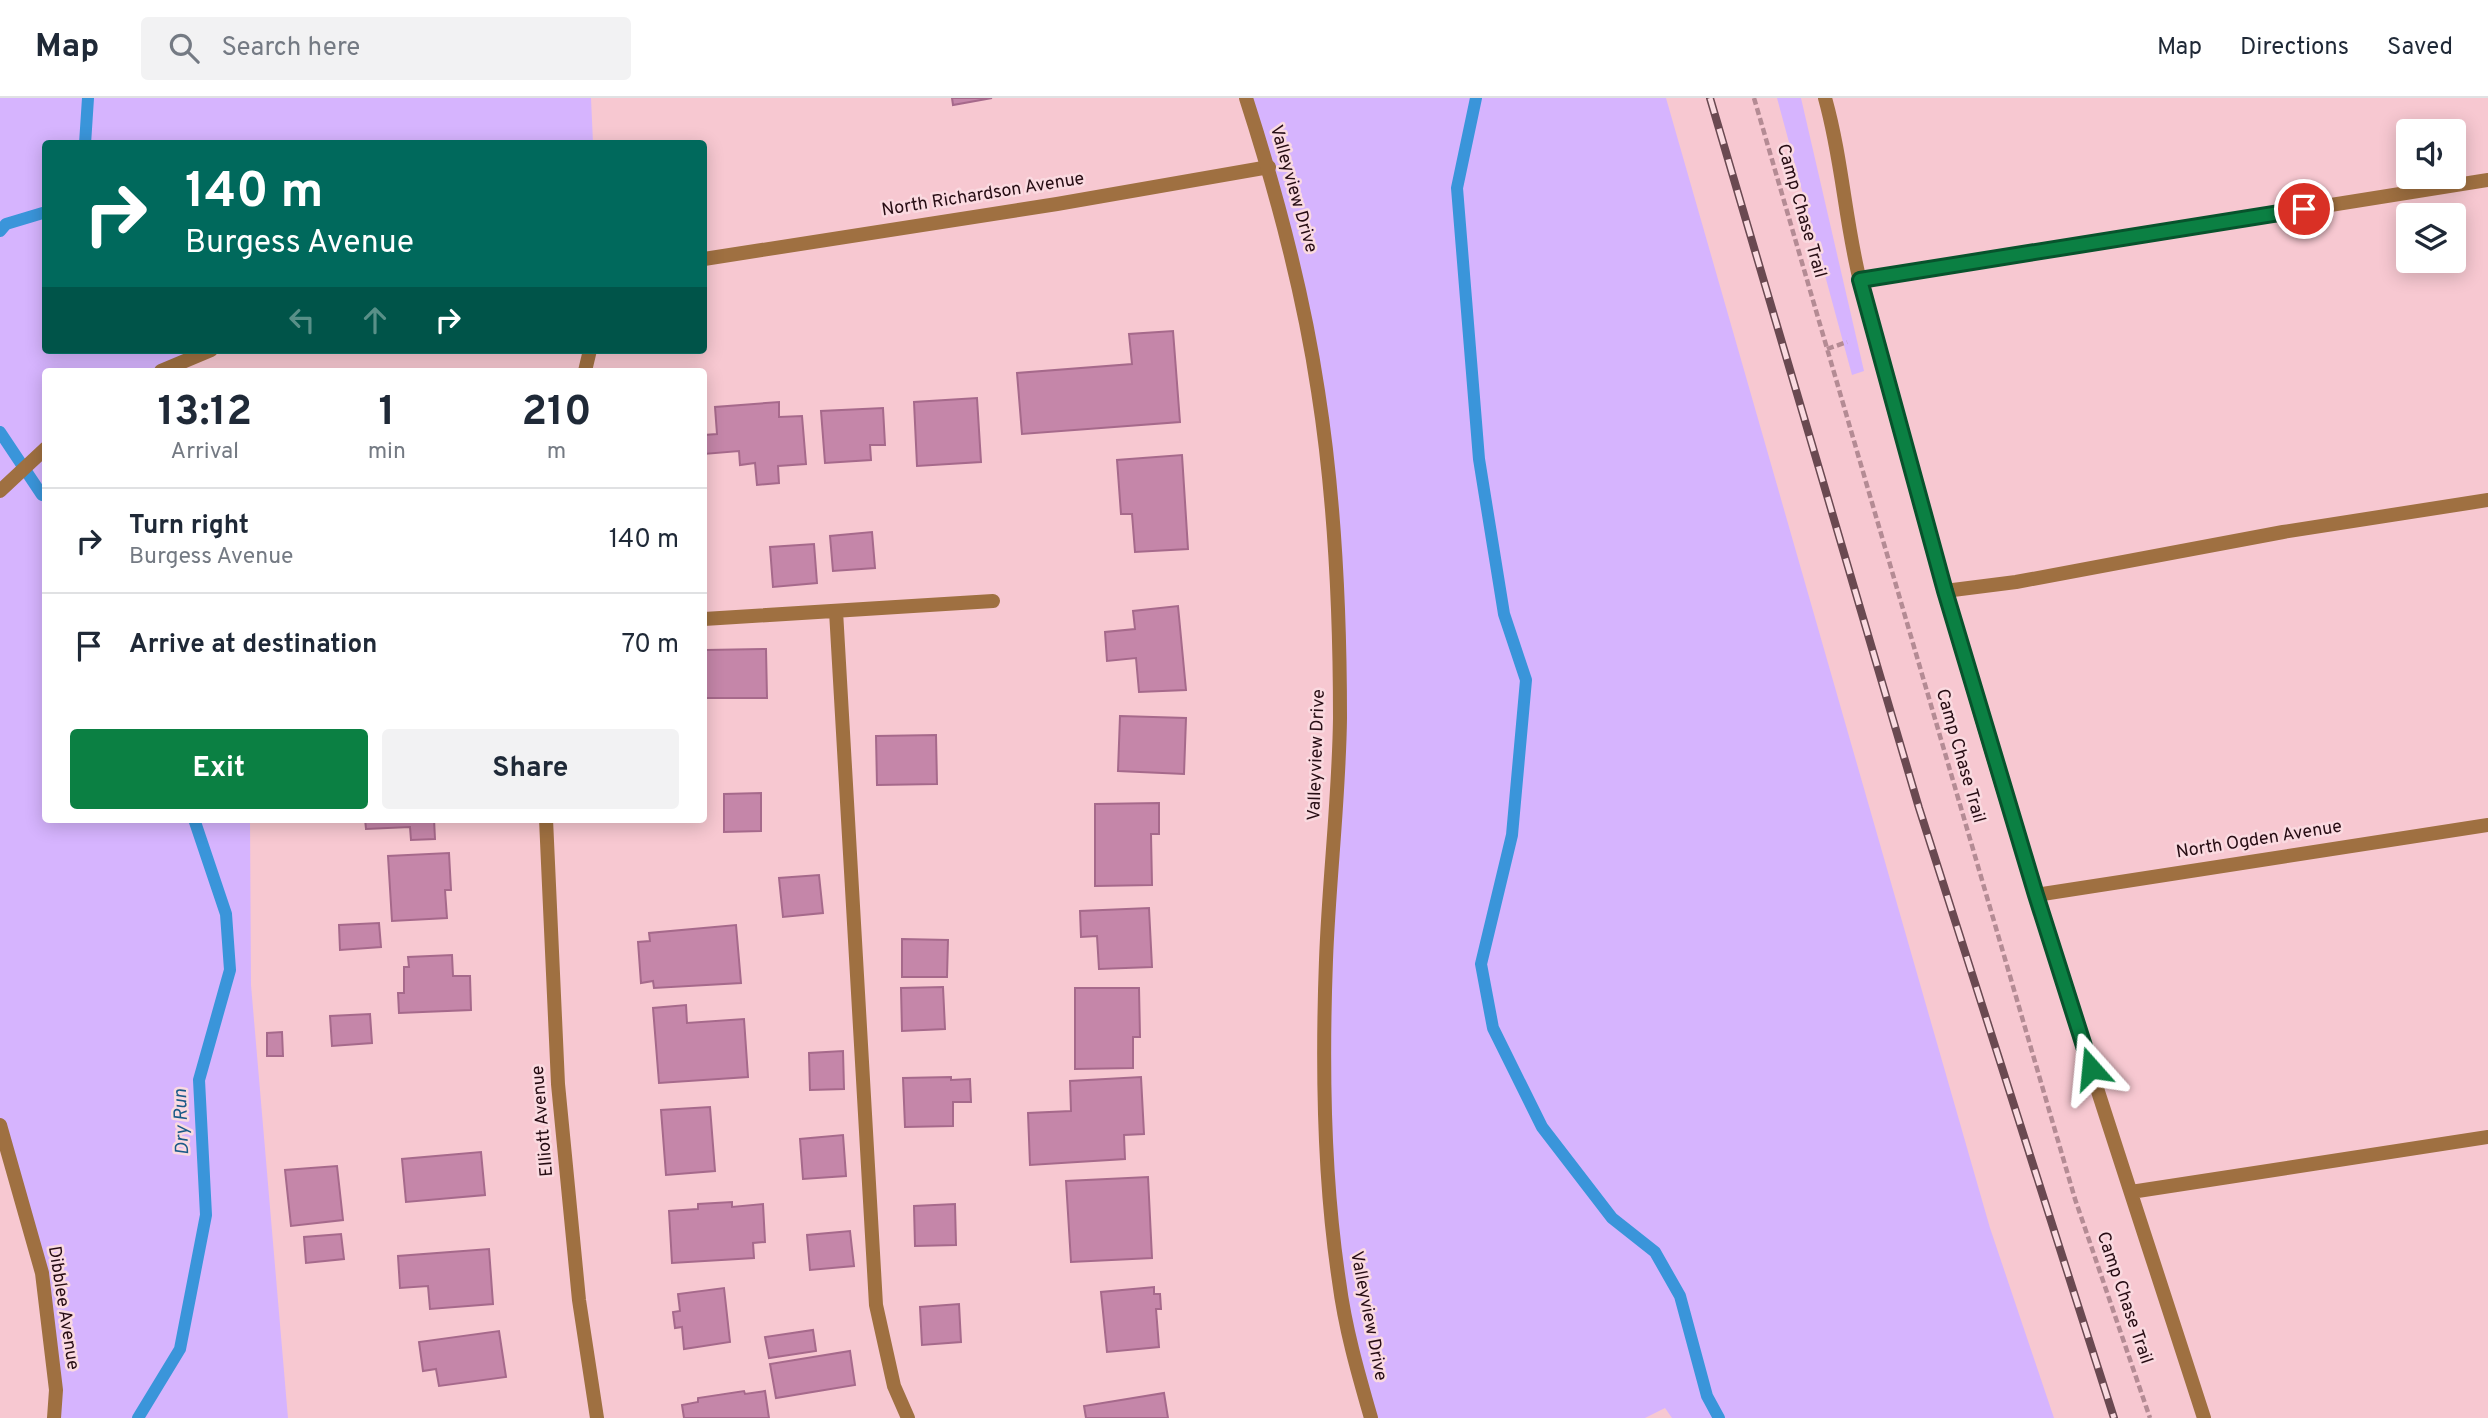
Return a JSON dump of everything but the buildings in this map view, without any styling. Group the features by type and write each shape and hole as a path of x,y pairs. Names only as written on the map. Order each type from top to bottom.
{"street":[{"name":"Valleyview Drive","path":"1246,98 1269,167 1297,276 1318,389 1329,470 1336,555 1340,721 1326,959 1324,1057 1327,1151 1339,1283 1354,1358 1371,1418"},
{"path":"1825,98 1831,118 1845,210 1860,280 1945,591 2036,895 2204,1418"},
{"name":"North Richardson Avenue","path":"707,259 1057,204 1269,167"},
{"path":"1860,280 2488,180"},
{"path":"168,368 201,354"},
{"path":"2,489 40,452"},
{"path":"1945,591 2016,582 2283,532 2488,500"},
{"path":"707,619 993,601"},
{"path":"836,611 876,1305 894,1386 908,1418"},
{"name":"Elliott Avenue","path":"547,823 558,1084 579,1300 597,1418"},
{"name":"North Ogden Avenue","path":"2036,895 2488,825"},
{"name":"Dibblee Avenue","path":"0,1125 42,1273 56,1390 54,1418"},
{"path":"2131,1192 2488,1137"}],"path":[{"name":"Camp Chase Trail","path":"1754,98 2075,1199 2150,1418"}],"shaded area":[{"path":"0,98 591,98 593,140 42,140 42,354 201,354 168,368 42,368 42,823 250,823 251,985 288,1418 54,1418 42,1273 0,1125"},
{"path":"1246,98 1666,98 1990,1228 2054,1418 1672,1418 1665,1408 1645,1418 1371,1418 1354,1358 1327,1151 1340,721 1318,389"},
{"path":"1777,98 1801,98 1864,371 1852,375"}],"waterway":[{"name":"Dry Run","path":"85,140 88,98"},
{"path":"1476,98 1457,188 1479,459 1504,614 1526,680 1512,835 1481,964 1493,1028 1542,1127 1612,1218 1655,1252 1680,1296 1707,1396 1719,1418"},
{"name":"Dry Run","path":"0,231 6,224 42,213"},
{"name":"Dry Run","path":"0,432 42,495"},
{"name":"Dry Run","path":"138,1418 180,1349 206,1215 199,1080 230,970 226,914 195,823"}],"railway":[{"path":"1710,98 1919,808 2114,1418"}],"route":[{"path":"2091,1068 1945,591 1860,280 2304,209"}]}
